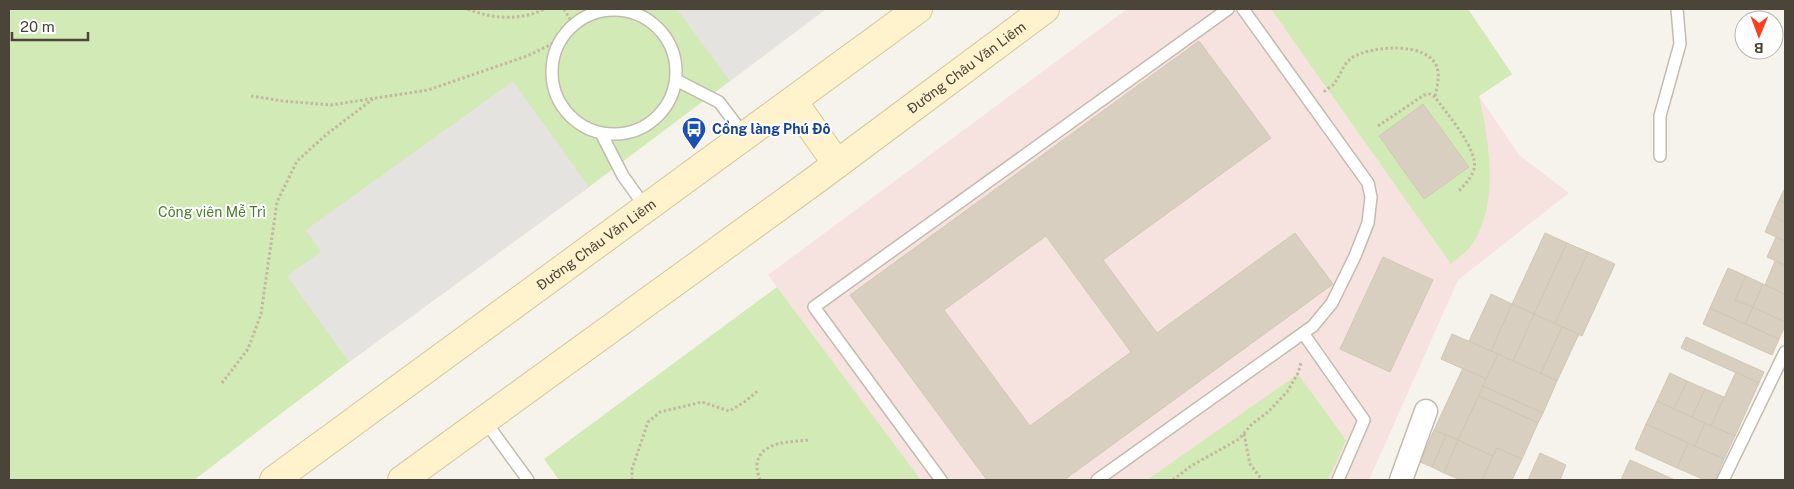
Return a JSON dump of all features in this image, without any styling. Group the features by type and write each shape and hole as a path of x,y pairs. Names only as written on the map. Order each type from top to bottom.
{"main road":[{"name":"Đường Châu Văn Liêm","path":"274,480 918,9"},
{"name":"Đường Châu Văn Liêm","path":"405,480 837,164 1045,9"},
{"path":"793,101 837,164"}],"street":[{"path":"1401,480 1426,411"}],"lane":[{"path":"942,480 814,307 1228,9"},
{"path":"1097,480 1306,337 1312,326 1332,303 1355,256 1368,223 1371,197 1368,183 1243,9"},
{"path":"1660,156 1660,116 1680,44 1677,9"},
{"path":"612,10 633,12 651,22 666,36 675,55 676,80 673,95 662,113 646,126 627,134 607,134 587,129 570,117 557,100 551,80 552,60 560,40 573,24 592,12 612,10"},
{"path":"676,80 719,102 745,136"},
{"path":"602,133 623,176 646,208"},
{"path":"1306,337 1364,420 1338,480"},
{"path":"1723,480 1785,352"},
{"path":"485,421 528,480"}],"path":[{"path":"468,9 481,14 509,18 544,9"},
{"path":"564,9 573,24"},
{"path":"251,96 331,105 428,90 527,56 560,40"},
{"path":"1310,102 1333,84 1343,65 1352,58 1364,52 1393,48 1421,52 1432,58 1437,66 1438,73 1436,97"},
{"path":"1378,126 1424,95 1430,94 1436,97 1460,132 1471,151 1474,161 1474,169 1469,180 1458,192"},
{"path":"222,383 248,349 261,314 277,202 297,161 327,134 373,98"},
{"path":"1173,480 1191,466 1239,439 1252,424 1268,412 1287,392 1298,374 1306,337"},
{"path":"632,480 632,469 648,422 660,412 702,402 729,411 759,390"},
{"path":"1244,434 1250,464 1262,480"},
{"path":"760,480 756,465 762,452 776,444 808,440"}],"shaded area":[{"path":"677,9 826,9 730,81"},
{"path":"1127,9 1468,9 1512,74 1479,96 1519,155 1569,193 1458,280 1369,480 921,480 768,275"},
{"path":"513,81 589,187 349,362 287,276 321,252 306,230"}],"green space":[{"name":"Công viên Mễ Trì","path":"9,9 826,9 589,187 349,362 194,480 9,480"},
{"path":"1271,9 1468,9 1512,74 1479,96 1489,152 1489,192 1486,212 1480,230 1471,246 1451,264"},
{"path":"777,287 921,480 559,480 544,459"},
{"path":"1298,374 1346,440 1328,480 1147,480"}],"building":[{"path":"1199,41 1271,138 1103,260 1157,333 1295,233 1333,284 1064,480 987,480 850,295","holes":["1046,236 1131,352 1030,426 944,310"]},
{"path":"1423,104 1469,167 1424,199 1379,136"},
{"path":"1785,188 1785,203 1779,200"},
{"path":"1779,200 1785,203 1785,222 1772,216"},
{"path":"1772,216 1785,222 1785,241 1765,232"},
{"path":"1545,233 1567,243 1534,314 1512,304"},
{"path":"1776,237 1785,241 1785,265 1767,257"},
{"path":"1567,243 1588,252 1555,323 1534,314"},
{"path":"1588,252 1615,264 1582,336 1555,323"},
{"path":"1383,257 1433,280 1390,372 1340,349"},
{"path":"1775,261 1785,265 1785,294 1765,285"},
{"path":"1728,268 1746,276 1735,300 1753,307 1745,324 1710,308"},
{"path":"1746,276 1763,284 1753,307 1735,300"},
{"path":"1763,284 1785,294 1785,322 1753,307"},
{"path":"1491,294 1512,304 1491,351 1469,341"},
{"path":"1512,304 1534,314 1513,361 1491,351"},
{"path":"1753,307 1785,322 1779,339 1745,324"},
{"path":"1710,308 1779,339 1772,355 1703,324"},
{"path":"1534,314 1562,327 1541,373 1513,361"},
{"path":"1562,327 1579,334 1557,381 1541,373"},
{"path":"1452,334 1498,354 1486,379 1441,359"},
{"path":"1686,337 1764,372 1759,383 1681,348"},
{"path":"1498,354 1557,381 1543,413 1483,386"},
{"path":"1463,368 1486,379 1458,440 1434,430"},
{"path":"1736,372 1759,383 1735,436 1711,426"},
{"path":"1670,373 1687,381 1674,409 1657,401"},
{"path":"1687,381 1705,389 1692,417 1674,409"},
{"path":"1483,386 1543,413 1538,423 1479,396"},
{"path":"1705,389 1724,397 1711,426 1692,417"},
{"path":"1479,396 1538,423 1522,459 1497,448 1493,456 1458,440"},
{"path":"1657,401 1705,423 1695,446 1646,424"},
{"path":"1705,423 1735,436 1724,459 1695,446"},
{"path":"1646,424 1688,443 1677,468 1635,449"},
{"path":"1434,430 1446,435 1432,467 1420,462"},
{"path":"1446,435 1458,440 1444,473 1432,467"},
{"path":"1458,440 1493,456 1482,480 1461,480 1444,473"},
{"path":"1688,443 1724,459 1715,480 1705,480 1677,468"},
{"path":"1497,448 1522,459 1512,480 1482,480"},
{"path":"1540,453 1566,465 1560,480 1528,480"},
{"path":"1630,460 1675,480 1621,480"}],"place":[{"name":"Cổng làng Phú Đô","path":"694,150"}]}
